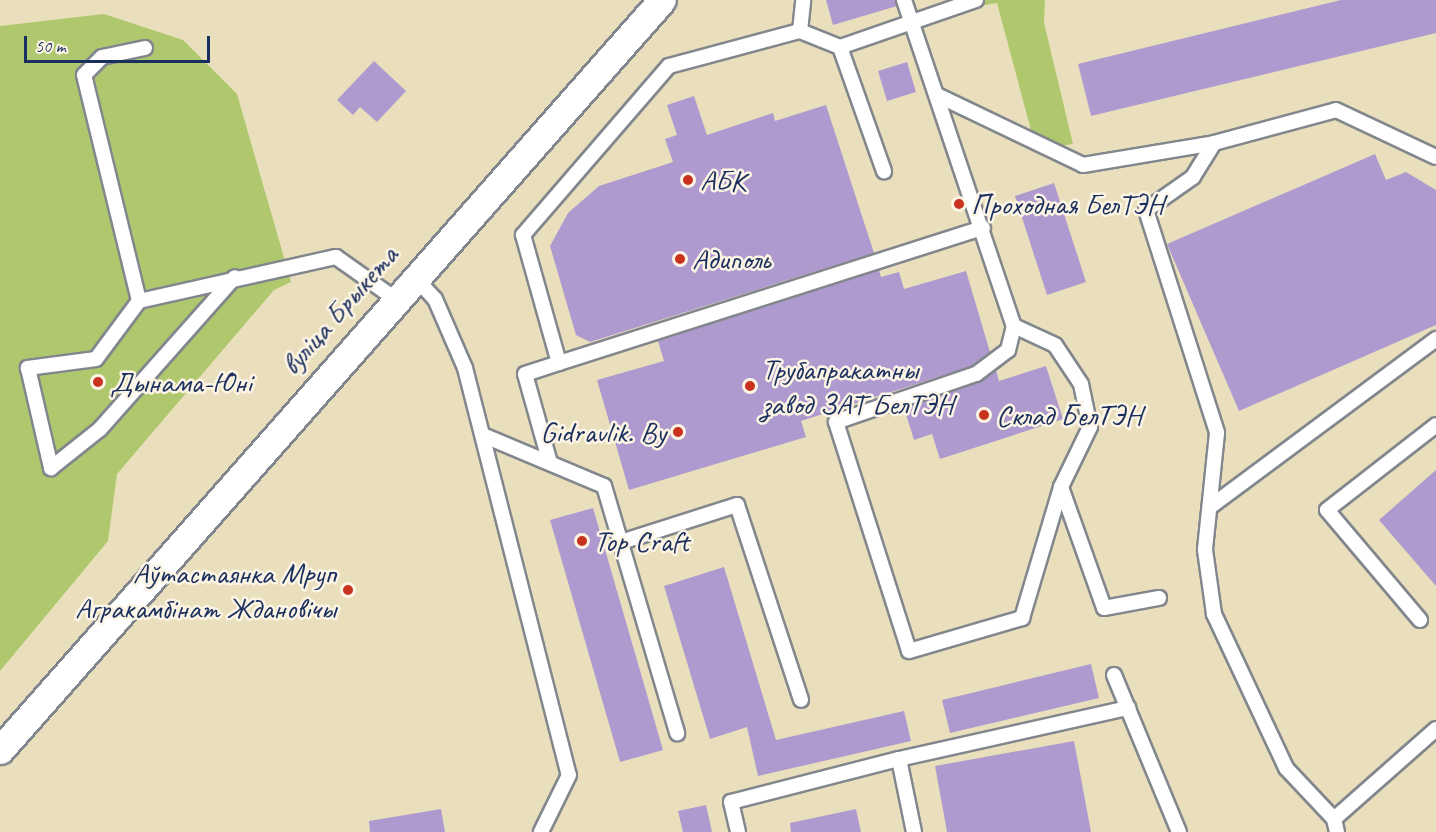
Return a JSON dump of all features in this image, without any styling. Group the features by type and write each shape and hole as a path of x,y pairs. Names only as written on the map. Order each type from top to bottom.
{"street":[{"name":"вуліца Брыкета","path":"0,750 394,298 662,0"}],"lane":[{"path":"800,31 803,0"},
{"path":"904,0 983,228 1014,326 1008,350 976,374 836,422 909,651 1022,618 1061,487 1090,427 1081,384 1055,345 1014,326"},
{"path":"559,363 523,235 669,66 800,31 840,47 910,19 976,0"},
{"path":"840,47 884,171"},
{"path":"139,300 84,75 102,57 145,48"},
{"path":"937,95 1083,165 1214,142 1336,110 1436,157"},
{"path":"1214,142 1193,177 1146,210 1217,433 1205,550 1214,614 1286,768 1336,826 1436,729"},
{"path":"550,463 525,374 983,228"},
{"path":"235,277 100,429 51,468 28,368 96,358 139,300 235,277 336,257 394,298"},
{"path":"414,276 435,299 465,368 485,436 569,775 541,832"},
{"path":"1210,507 1436,339"},
{"path":"1420,620 1328,510 1436,425"},
{"path":"485,436 604,486 677,733"},
{"path":"1061,487 1104,608 1159,598"},
{"path":"621,542 736,505 801,700"},
{"path":"1114,675 1179,832"},
{"path":"738,832 731,802 899,759 1128,708"},
{"path":"899,759 914,832"}],"green space":[{"path":"959,0 1045,0 1044,23 1073,144 1036,149 997,3 967,8"},
{"name":"Дынама-Юні","path":"104,14 183,40 237,94 291,282 274,290 117,474 108,541 0,671 0,26"}],"building":[{"path":"826,0 895,0 897,6 833,25"},
{"path":"1341,0 1436,0 1436,33 1091,116 1078,64"},
{"path":"374,61 406,91 377,122 360,107 353,115 337,100"},
{"path":"907,62 916,92 887,101 878,71"},
{"path":"694,96 707,135 773,113 775,121 826,105 874,253 590,342 576,335 550,246 568,213 599,186 673,162 665,139 677,135 667,105"},
{"path":"1375,154 1386,180 1406,172 1436,190 1436,325 1239,411 1167,244"},
{"path":"1054,183 1086,282 1047,295 1015,196"},
{"name":"Трубапракатны завод ЗАТ БелТЭН","path":"879,270 881,277 899,272 904,289 966,271 990,352 972,366 801,421 806,437 629,490 597,380 664,361 658,341"},
{"name":"Склад БелТЭН","path":"1046,366 1063,419 940,459 932,434 914,440 904,408 979,382 996,370 999,381"},
{"path":"1436,470 1436,586 1379,520"},
{"path":"593,508 663,750 620,762 550,520"},
{"path":"724,567 776,740 904,711 911,741 758,776 747,727 710,739 664,586"},
{"path":"1091,664 1099,698 950,733 942,700"},
{"path":"1074,741 1091,832 947,832 935,766"},
{"path":"706,805 712,832 683,832 678,811"},
{"path":"441,809 445,832 370,832 369,821"},
{"path":"856,809 861,832 791,832 790,823"}],"place":[{"name":"АБК","path":"688,180"},
{"name":"Проходная БелТЭН","path":"959,204"},
{"name":"Адиполь","path":"680,259"},
{"name":"Дынама-Юні","path":"98,382"},
{"name":"Трубапракатны завод ЗАТ БелТЭН","path":"750,386"},
{"name":"Склад БелТЭН","path":"984,415"},
{"name":"Gidravlik. By","path":"678,432"},
{"name":"Top Craft","path":"582,541"},
{"name":"Аўтастаянка Мруп Агракамбінат Ждановічы","path":"348,590"}]}
